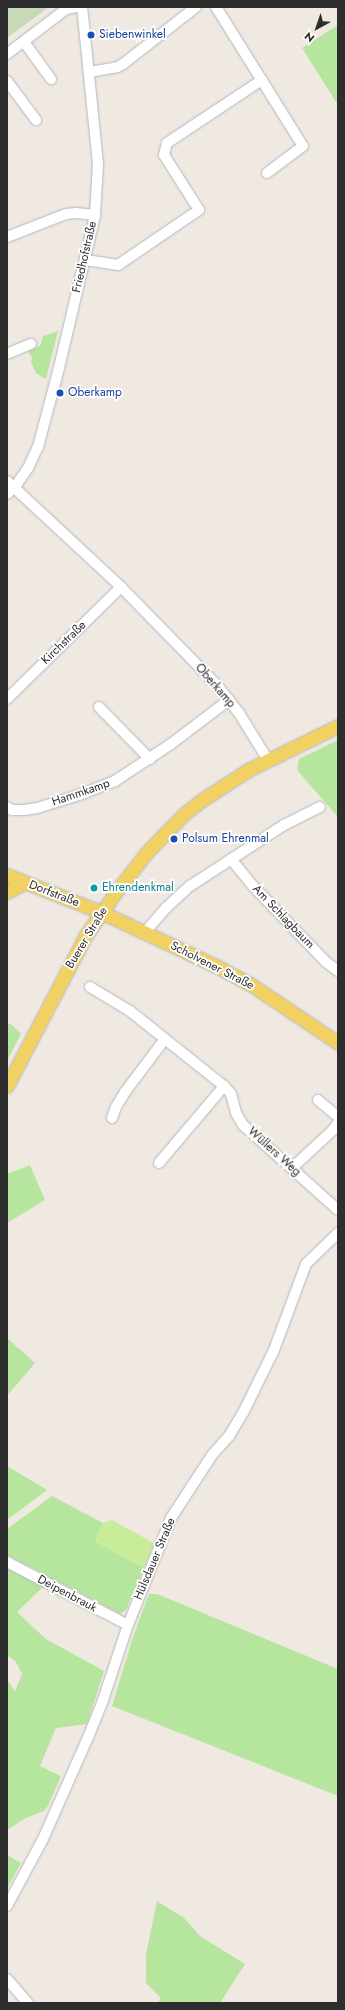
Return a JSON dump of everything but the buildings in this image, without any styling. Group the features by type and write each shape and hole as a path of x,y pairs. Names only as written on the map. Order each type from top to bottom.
{"main road":[{"name":"Buerer Straße","path":"7,1086 86,935 101,912 134,868 184,814 229,782 268,760 338,726"},
{"name":"Dorfstraße","path":"7,875 101,912"},
{"path":"7,892 24,882"},
{"name":"Scholvener Straße","path":"101,912 218,967 250,984 338,1043"}],"street":[{"path":"7,54 66,9 77,7"},
{"name":"Friedhofstraße","path":"10,487 28,468 38,447 86,260 95,215 98,164 90,72 82,7"},
{"path":"90,72 118,67 123,64 196,7"},
{"path":"216,7 303,146 267,173"},
{"path":"24,42 51,80"},
{"path":"86,260 118,265 199,210 164,155 167,143 262,80"},
{"path":"7,81 36,120"},
{"path":"7,237 66,214 76,213 95,215"},
{"path":"7,354 31,344"},
{"name":"Oberkamp","path":"10,487 121,587 177,643 229,700 268,760"},
{"name":"Kirchstraße","path":"7,699 121,587"},
{"name":"Hammkamp","path":"7,807 12,810 24,810 79,796 115,781 150,759 229,700"},
{"path":"99,707 150,759"},
{"path":"145,932 166,908 190,886 284,825 320,807"},
{"name":"Am Schlagbaum","path":"231,859 258,891 326,962 338,972"},
{"name":"Wüllers Weg","path":"90,987 124,1007 224,1086 231,1094 236,1113 243,1125 338,1210"},
{"path":"112,1118 116,1107 125,1092 165,1039"},
{"path":"159,1163 224,1086"},
{"path":"318,1100 338,1117"},
{"path":"292,1168 333,1130 338,1122"},
{"name":"Hülsdauer Straße","path":"7,1906 43,1839 89,1736 103,1700 128,1625 172,1518 212,1455 229,1436 274,1350 306,1264 338,1233"},
{"name":"Deipenbrauk","path":"7,1562 128,1625"},
{"path":"7,1979 28,2003"}],"green space":[{"path":"7,7 49,7 7,38"},
{"path":"338,25 338,105 302,48"},
{"path":"58,331 46,379 36,373 31,362 32,358 27,350 40,346 43,336"},
{"path":"338,740 338,817 297,770 299,759"},
{"path":"10,1023 21,1034 7,1061 7,1025"},
{"path":"30,1165 45,1200 7,1223 7,1174"},
{"path":"7,1338 35,1363 7,1396"},
{"path":"7,1466 47,1490 7,1520"},
{"path":"52,1496 103,1523 95,1541 144,1568 126,1610 120,1614 7,1555 7,1529"},
{"path":"112,1520 154,1543 144,1568 95,1541 103,1523"},
{"path":"7,1568 44,1586 17,1612 46,1639 104,1671 87,1724 56,1728 40,1766 61,1776 48,1806 44,1811 26,1818 7,1830 7,1680 15,1691 22,1674 16,1662 7,1655"},
{"path":"149,1594 157,1594 338,1669 338,1796 112,1706 133,1637"},
{"path":"7,1855 21,1863 7,1888"},
{"path":"157,1901 184,1918 200,1936 245,1964 220,2003 158,2003 161,1998 146,1983 146,1954"}],"place":[{"name":"Siebenwinkel","path":"91,35"},
{"name":"Oberkamp","path":"60,393"},
{"name":"Polsum Ehrenmal","path":"174,839"},
{"name":"Ehrendenkmal","path":"94,888"}]}
